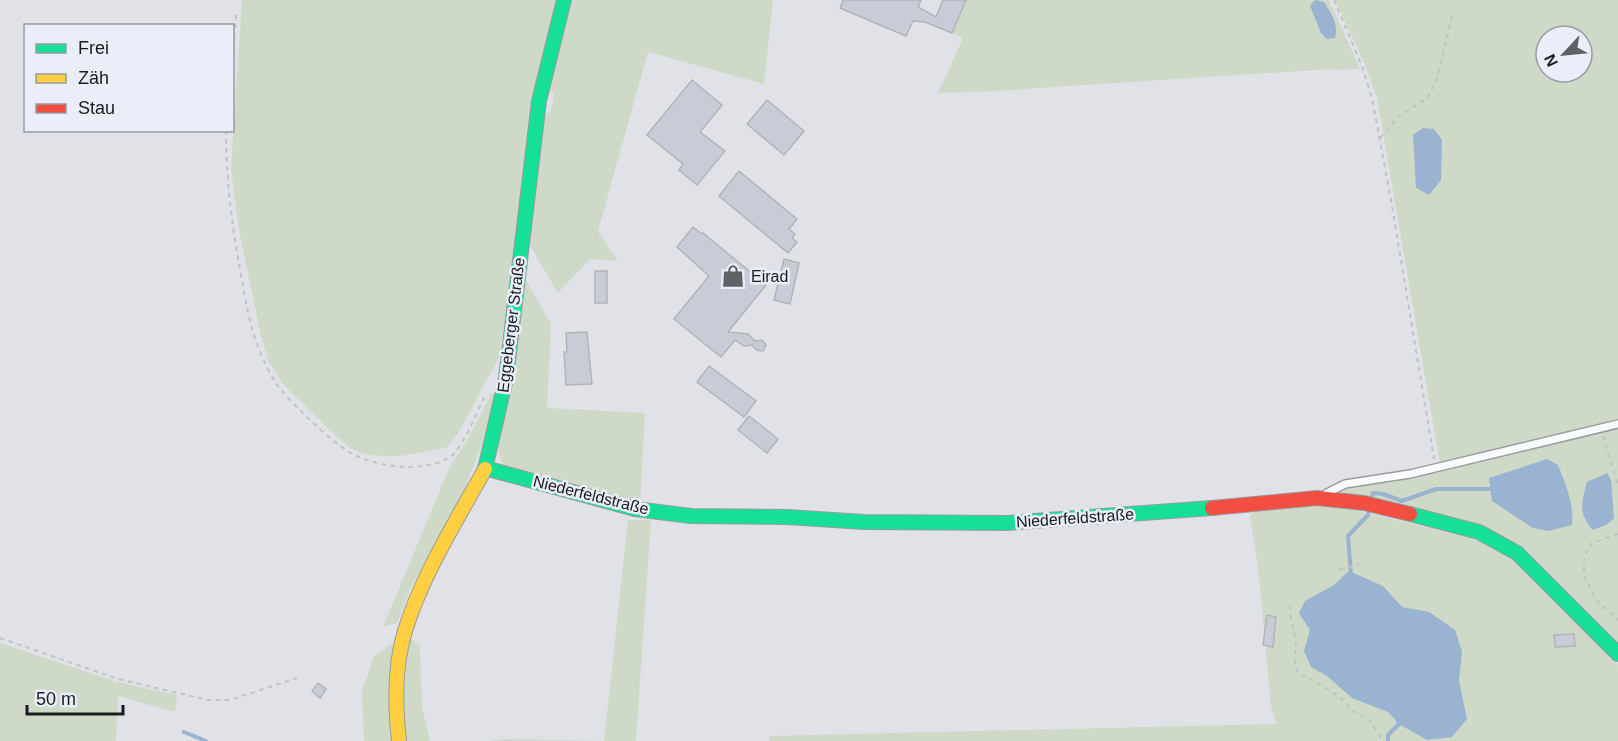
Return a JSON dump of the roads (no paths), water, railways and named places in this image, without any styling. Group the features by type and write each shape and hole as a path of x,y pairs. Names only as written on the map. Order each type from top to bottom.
{"street":[{"name":"Eggeberger Straße","path":"399,741 396,716 397,670 404,632 419,592 485,468 506,378 539,101 564,0"},
{"name":"Niederfeldstraße","path":"485,468 635,509 692,516 787,517 864,522 1007,523 1246,506 1317,498 1371,505 1479,532 1517,553 1618,654"}],"lane":[{"path":"1317,498 1345,484 1410,474 1618,424"}],"water":[{"path":"1315,0 1324,2 1332,15 1336,28 1335,38 1327,39 1321,33 1310,6"},
{"path":"1423,128 1434,129 1442,140 1441,180 1429,195 1416,188 1413,135"},
{"path":"1547,459 1558,465 1572,510 1572,525 1548,531 1533,528 1492,501 1489,478"},
{"path":"1607,473 1611,480 1614,518 1606,525 1593,530 1585,518 1582,507 1587,482"},
{"path":"1349,571 1383,586 1402,607 1429,612 1455,630 1462,652 1459,680 1467,719 1452,737 1427,740 1399,724 1388,712 1352,698 1327,676 1311,667 1304,651 1310,630 1299,613 1305,601 1334,585"}],"waterway":[{"path":"1371,499 1373,493 1402,501 1436,489 1494,489"},
{"path":"1351,574 1348,536 1368,515 1369,509"},
{"path":"1388,741 1388,735 1399,724 1398,719"},
{"path":"184,732 206,741"}],"place":[{"name":"Eirad","path":"733,276"}]}
